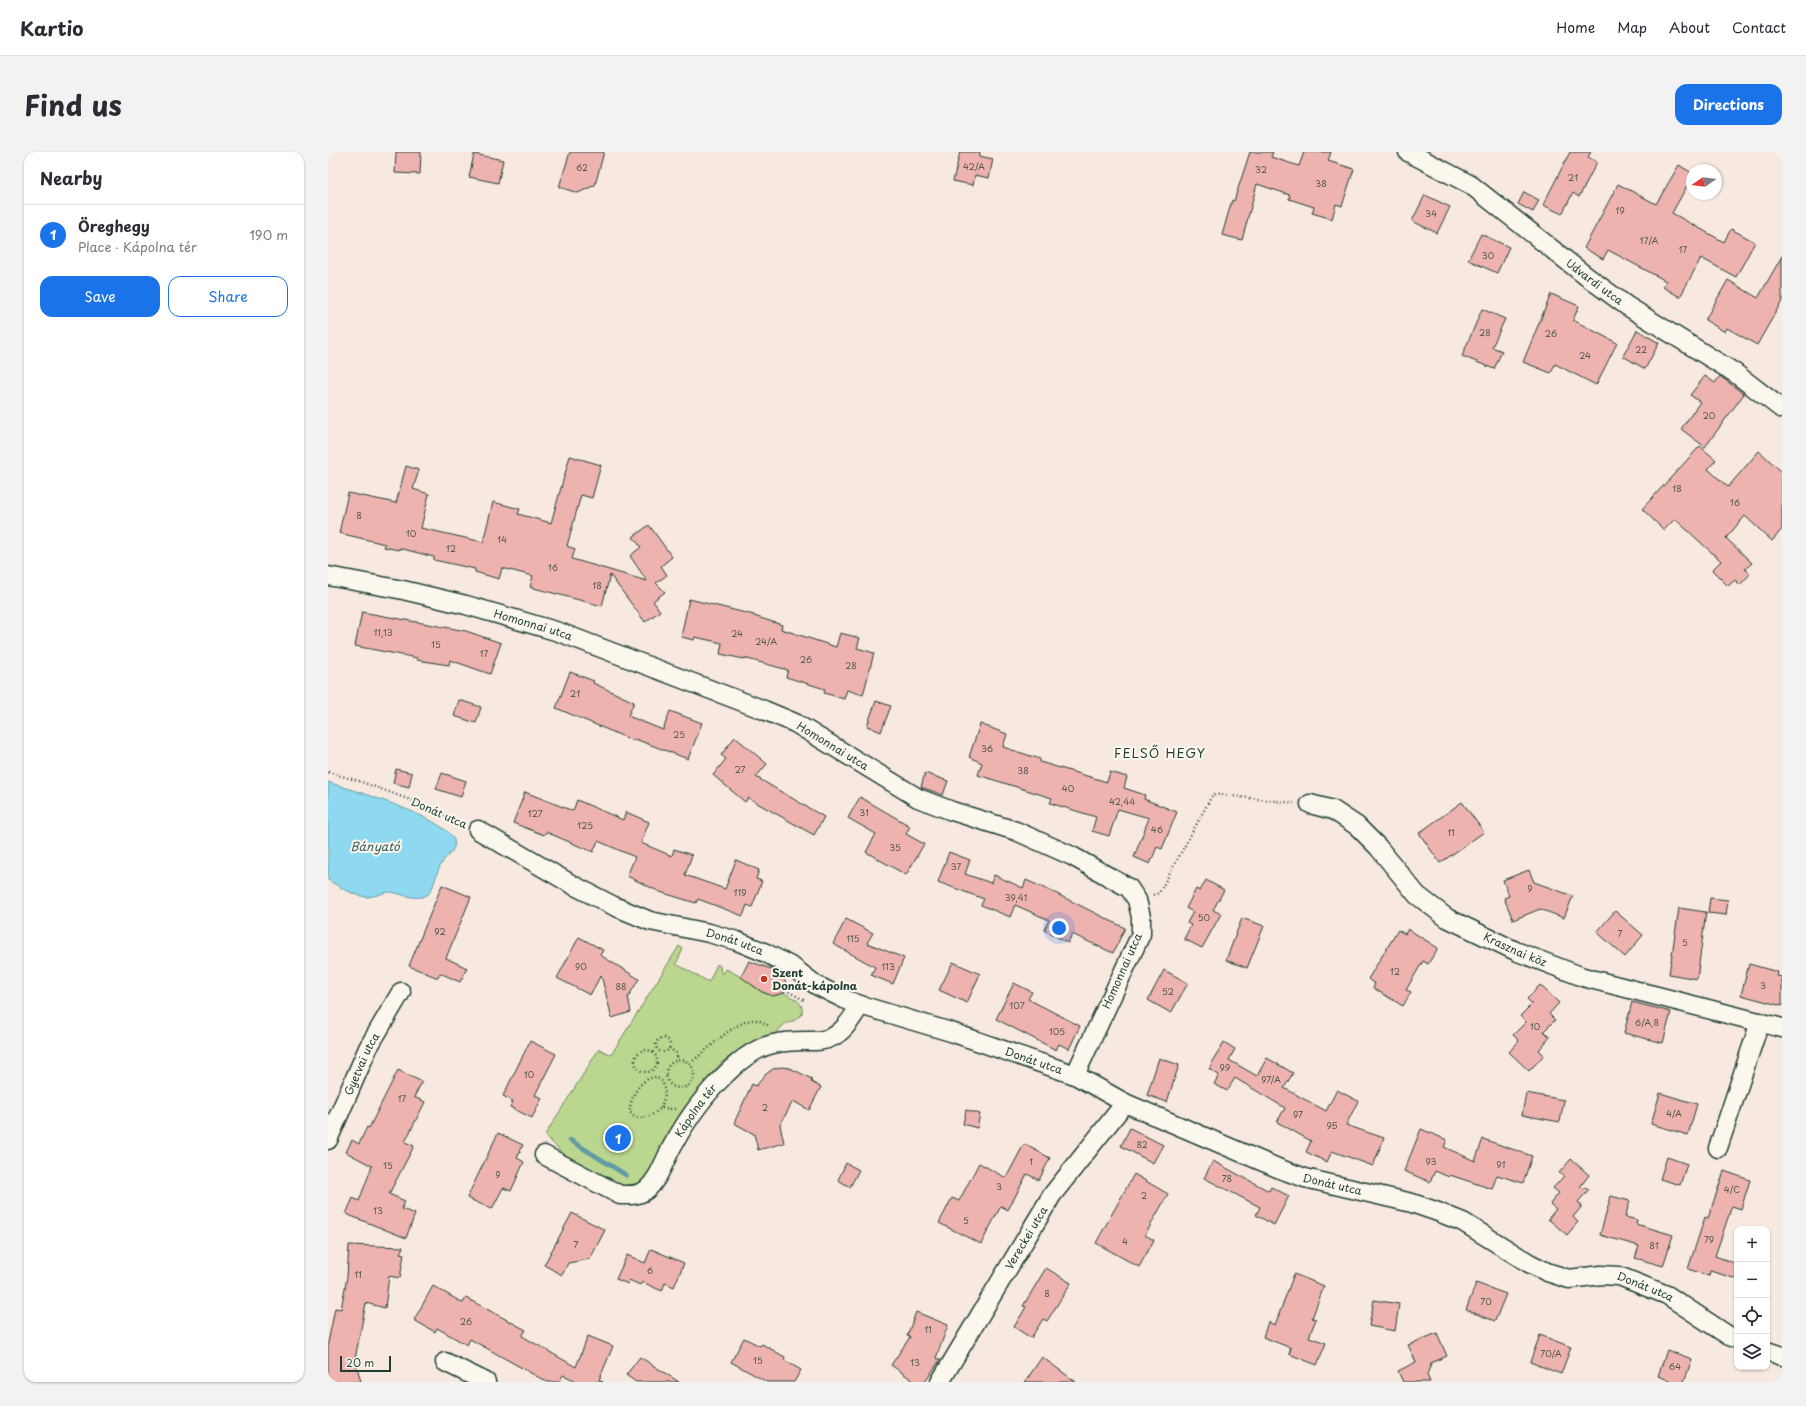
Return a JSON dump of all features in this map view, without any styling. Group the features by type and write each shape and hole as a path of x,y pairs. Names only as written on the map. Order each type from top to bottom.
{"street":[{"name":"Udvardi utca","path":"1408,152 1471,185 1586,276 1627,306 1735,373 1782,409"},
{"name":"Homonnai utca","path":"328,576 403,590 466,605 559,632 764,710 795,723 918,798 952,812 1016,831 1072,856 1129,888 1137,900 1141,917 1141,934 1075,1075"},
{"name":"Krasznai köz","path":"1310,804 1333,810 1357,826 1378,848 1417,895 1454,922 1518,952 1583,977 1782,1028"},
{"name":"Donát utca","path":"478,830 573,885 614,906 650,921 704,932 737,941 794,968 816,985 860,1005 951,1032 1075,1075 1125,1103 1280,1170 1305,1178 1412,1203 1438,1212 1463,1222 1529,1263 1547,1272 1569,1279 1601,1275 1619,1276 1667,1295 1734,1338"},
{"name":"Gyetvai utca","path":"328,1140 368,1048 401,992"},
{"name":"Kápolna tér","path":"544,1155 620,1195 634,1196 645,1190 655,1180 673,1144 697,1108 726,1073 744,1058 772,1044 788,1042 818,1042 831,1038 842,1031 851,1022 860,1005"},
{"path":"1718,1148 1760,1022"},
{"name":"Vereckei utca","path":"940,1382 1052,1195 1125,1103"},
{"path":"1770,1352 1782,1356"},
{"path":"445,1362 486,1382"}],"path":[{"name":"Donát utca","path":"328,772 359,781 416,802 478,830"},
{"path":"1137,900 1159,893 1213,794 1310,804"},
{"path":"785,990 805,1000"},
{"path":"690,1063 726,1034 743,1023 752,1020 768,1025 788,1042"},
{"path":"658,1050 656,1042 662,1038 668,1040 669,1048 676,1053 678,1060"},
{"path":"653,1053 658,1050 663,1052 669,1048"},
{"path":"643,1050 653,1053 657,1060 656,1066 651,1072 646,1073 637,1069 635,1058 636,1055 643,1050"},
{"path":"678,1060 690,1063 694,1071 694,1076 690,1084 677,1087 668,1080 667,1074 669,1066 678,1060"},
{"path":"646,1073 647,1078"},
{"path":"656,1077 663,1082 664,1095 661,1108 654,1114 642,1118 632,1116 630,1112 631,1100 642,1082 647,1078 656,1077"},
{"path":"663,1082 668,1080"},
{"path":"661,1108 697,1108"}],"green space":[{"path":"679,946 683,949 676,964 709,982 717,964 720,966 721,973 724,973 726,969 753,983 752,985 763,993 774,995 784,993 795,999 800,1003 802,1014 795,1020 785,1024 775,1034 741,1050 723,1061 707,1079 681,1118 650,1174 643,1182 632,1187 619,1186 569,1160 545,1135 599,1049 611,1055"}],"water":[{"name":"Bányató","path":"328,782 397,805 434,822 447,831 454,840 455,844 453,850 440,867 427,895 422,897 413,897 388,892 367,897 357,895 328,880"}],"building":[{"path":"396,152 421,152 420,174 395,173"},
{"path":"570,152 604,152 595,185 578,193 559,187"},
{"path":"960,152 980,152 979,156 993,159 989,178 975,175 973,185 953,181"},
{"path":"1250,152 1273,152 1271,157 1299,166 1304,152 1331,152 1328,161 1354,169 1342,206 1336,204 1332,219 1312,213 1314,207 1289,199 1290,195 1257,184 1242,240 1222,235 1232,200 1234,201"},
{"path":"1570,152 1591,152 1588,157 1597,162 1579,197 1573,193 1562,214 1543,205"},
{"path":"474,154 503,160 498,183 469,177"},
{"path":"1679,165 1686,169 1686,188 1672,213 1724,242 1731,229 1755,242 1736,277 1701,258 1680,297 1663,287 1666,281 1608,250 1603,259 1584,248 1618,184 1656,204"},
{"path":"1524,192 1539,200 1533,212 1518,204"},
{"path":"1425,195 1450,207 1437,233 1412,221"},
{"path":"1481,234 1509,247 1497,273 1468,260"},
{"path":"1782,256 1782,301 1757,345 1727,328 1725,332 1705,320 1728,280 1758,298"},
{"path":"1551,294 1579,306 1573,320 1617,343 1596,385 1555,364 1551,373 1523,362"},
{"path":"1482,309 1505,319 1492,347 1502,351 1494,369 1462,356"},
{"path":"1637,330 1659,343 1645,369 1623,356"},
{"path":"1705,376 1715,383 1720,376 1744,394 1705,447 1681,429 1700,402 1690,395"},
{"path":"1700,446 1716,460 1708,469 1728,487 1759,451 1782,472 1782,529 1772,541 1745,516 1726,538 1752,563 1745,569 1750,574 1740,585 1735,580 1728,586 1712,570 1721,561 1675,519 1664,530 1642,509"},
{"path":"570,456 601,465 592,498 581,495 567,546 575,549 572,559 647,581 630,556 641,547 633,537 649,525 672,557 661,566 667,575 656,583 665,592 653,601 660,611 645,622 610,575 602,606 530,587 533,576 502,568 499,579 475,572 475,569 434,560 434,557 399,548 399,550 384,547 385,544 339,533 348,493 396,503 406,466 419,470 413,489 429,494 421,528 483,542 493,502 520,509 518,514 551,523"},
{"path":"689,599 754,615 782,625 781,629 836,647 840,633 860,638 857,648 874,653 863,695 847,690 844,699 824,693 825,689 786,677 788,670 744,658 720,654 722,643 695,637 694,640 681,637"},
{"path":"362,612 466,631 501,643 490,674 450,660 449,665 417,660 417,658 355,646"},
{"path":"570,672 594,681 593,683 634,702 628,716 663,730 670,711 702,723 688,759 635,739 634,741 556,708"},
{"path":"459,700 481,707 476,723 454,716"},
{"path":"876,701 891,706 881,732 867,726"},
{"path":"980,724 1007,734 1003,747 1040,759 1040,762 1107,782 1110,772 1127,777 1124,788 1145,795 1144,799 1177,812 1162,849 1157,847 1150,864 1134,857 1149,818 1118,809 1109,836 1092,831 1096,817 1050,803 1052,798 978,775 982,763 969,757"},
{"path":"735,737 767,764 756,777 824,817 814,835 748,798 745,802 713,775 726,759 721,755"},
{"path":"396,769 412,773 409,787 393,783"},
{"path":"442,773 466,781 461,797 436,789"},
{"path":"925,773 948,781 943,795 921,787"},
{"path":"525,792 573,811 577,800 623,820 626,812 649,822 641,843 672,856 674,849 692,855 685,875 725,889 736,860 759,870 756,879 762,881 752,907 747,905 743,916 698,899 696,903 660,892 627,876 635,857 598,841 593,852 546,832 544,835 513,823"},
{"path":"860,797 910,826 906,834 924,844 906,875 866,852 876,834 848,818"},
{"path":"1462,802 1484,832 1440,863 1419,833"},
{"path":"949,852 970,860 965,874 991,883 994,875 1023,888 1026,880 1125,928 1113,953 1072,934 1068,943 1044,930 1049,920 1015,905 1010,917 981,905 984,899 938,882"},
{"path":"1529,870 1534,882 1573,896 1564,918 1540,909 1513,920 1504,898 1509,896 1503,880"},
{"path":"1206,880 1224,890 1213,910 1221,914 1202,948 1184,939 1191,925 1187,923 1193,912 1186,908 1196,889 1200,891"},
{"path":"442,885 471,897 446,958 467,968 460,982 440,973 438,978 409,966"},
{"path":"1710,898 1728,900 1726,915 1708,913"},
{"path":"1679,908 1706,912 1697,979 1669,974"},
{"path":"1615,911 1643,935 1625,957 1597,932"},
{"path":"1242,918 1264,926 1247,968 1226,960"},
{"path":"846,919 873,933 867,943 904,958 893,984 871,975 875,967 833,944"},
{"path":"1408,929 1438,948 1428,964 1423,961 1406,990 1411,992 1403,1006 1373,988 1375,984 1368,979 1398,930 1405,934"},
{"path":"579,937 603,950 600,955 639,979 628,997 631,1012 612,1018 601,975 590,995 557,978"},
{"name":"Szent Donát-kápolna","path":"749,961 774,970 783,977 787,986 784,993 773,996 762,992 741,977"},
{"path":"953,962 980,974 967,1003 939,990"},
{"path":"1749,964 1778,972 1777,976 1782,977 1782,1006 1741,995"},
{"path":"1164,970 1188,983 1171,1013 1148,1000"},
{"path":"1014,983 1032,992 1028,999 1080,1026 1069,1049 1059,1044 1056,1050 996,1019"},
{"path":"1540,985 1559,1003 1549,1014 1555,1020 1544,1031 1550,1037 1539,1050 1544,1055 1529,1071 1509,1052 1519,1041 1513,1035 1526,1022 1520,1016 1532,1004 1527,999"},
{"path":"1632,1002 1671,1012 1663,1043 1624,1033"},
{"path":"530,1041 556,1054 535,1095 542,1098 532,1118 510,1107 513,1101 503,1096"},
{"path":"1224,1042 1235,1049 1229,1060 1257,1076 1267,1058 1293,1073 1284,1088 1326,1111 1337,1090 1358,1101 1346,1125 1384,1138 1373,1166 1332,1151 1327,1162 1306,1152 1311,1141 1277,1122 1285,1108 1235,1078 1227,1091 1214,1084 1219,1075 1209,1069"},
{"path":"1159,1058 1179,1065 1167,1102 1147,1095"},
{"path":"781,1067 789,1068 812,1079 811,1082 821,1087 809,1110 793,1101 780,1125 784,1143 758,1150 754,1134 734,1123 752,1084 756,1086 766,1074 773,1069"},
{"path":"398,1070 422,1082 414,1097 425,1102 405,1142 414,1146 389,1194 405,1201 402,1209 415,1214 406,1238 346,1214 353,1198 359,1201 372,1166 346,1152 352,1140 359,1144 367,1127 369,1128"},
{"path":"1526,1093 1564,1100 1560,1122 1522,1115"},
{"path":"1660,1093 1697,1104 1688,1135 1651,1124"},
{"path":"966,1110 980,1114 977,1128 963,1124"},
{"path":"1130,1128 1163,1145 1153,1163 1121,1146"},
{"path":"1421,1129 1447,1140 1444,1147 1475,1161 1483,1139 1532,1156 1523,1183 1497,1175 1492,1189 1450,1175 1449,1177 1435,1171 1430,1182 1404,1171"},
{"path":"498,1133 523,1145 517,1158 524,1162 511,1191 503,1188 492,1209 467,1198"},
{"path":"1024,1144 1050,1158 1039,1180 1027,1174 1008,1210 1001,1206 981,1244 939,1223 952,1198 959,1201 979,1163 1006,1178"},
{"path":"1667,1157 1687,1164 1680,1185 1660,1179"},
{"path":"1571,1159 1589,1175 1580,1187 1589,1189 1578,1202 1582,1206 1573,1217 1578,1222 1567,1235 1548,1219 1556,1209 1550,1204 1559,1193 1553,1188 1564,1176 1559,1173"},
{"path":"1213,1161 1269,1191 1271,1187 1289,1196 1274,1225 1256,1215 1260,1207 1204,1178"},
{"path":"846,1163 859,1170 850,1187 838,1180"},
{"path":"1724,1171 1750,1180 1741,1209 1732,1206 1715,1256 1734,1263 1734,1278 1710,1271 1709,1276 1688,1269 1705,1217 1708,1218"},
{"path":"1134,1174 1168,1194 1145,1235 1154,1240 1139,1267 1096,1243"},
{"path":"1611,1196 1630,1201 1625,1217 1637,1220 1636,1224 1673,1235 1663,1266 1635,1258 1639,1246 1600,1235"},
{"path":"572,1213 605,1230 590,1259 568,1263 562,1275 544,1265"},
{"path":"349,1245 403,1247 400,1253 404,1254 400,1278 389,1276 385,1308 366,1303 355,1359 361,1382 328,1382 328,1343 335,1308 341,1309 347,1277"},
{"path":"651,1249 684,1263 674,1287 665,1283 662,1291 642,1282 640,1285 629,1280 628,1284 616,1279 627,1255 645,1263"},
{"path":"1046,1268 1071,1283 1047,1321 1043,1319 1031,1338 1014,1327 1026,1307 1023,1306"},
{"path":"1294,1274 1324,1286 1312,1318 1316,1319 1309,1337 1326,1343 1317,1365 1289,1354 1291,1348 1263,1337 1268,1322 1275,1325"},
{"path":"1476,1283 1506,1294 1495,1321 1466,1310"},
{"path":"433,1286 463,1303 466,1298 526,1330 522,1336 576,1367 588,1336 613,1346 599,1380 603,1382 579,1382 563,1375 559,1382 547,1382 470,1339 467,1345 437,1328 435,1332 414,1320"},
{"path":"1374,1300 1399,1304 1395,1331 1369,1326"},
{"path":"916,1312 948,1325 936,1358 940,1360 925,1382 915,1382 891,1365 910,1337 907,1336"},
{"path":"1437,1333 1447,1356 1431,1363 1427,1375 1430,1382 1403,1382 1398,1371 1416,1362 1408,1345"},
{"path":"1540,1335 1571,1347 1561,1374 1530,1362"},
{"path":"744,1338 760,1346 762,1344 785,1357 784,1360 801,1370 794,1382 767,1382 731,1362"},
{"path":"1667,1350 1692,1359 1684,1382 1674,1382 1658,1376"},
{"path":"640,1357 679,1382 636,1382 626,1375"},
{"path":"1042,1357 1076,1382 1025,1382"}],"waterway":[{"path":"570,1140 626,1175"}],"place":[{"name":"Szent Donát-kápolna","path":"764,979"},
{"name":"Öreghegy","path":"618,1138"}],"district":[{"name":"FELSŐ HEGY","path":"1160,753"}]}
